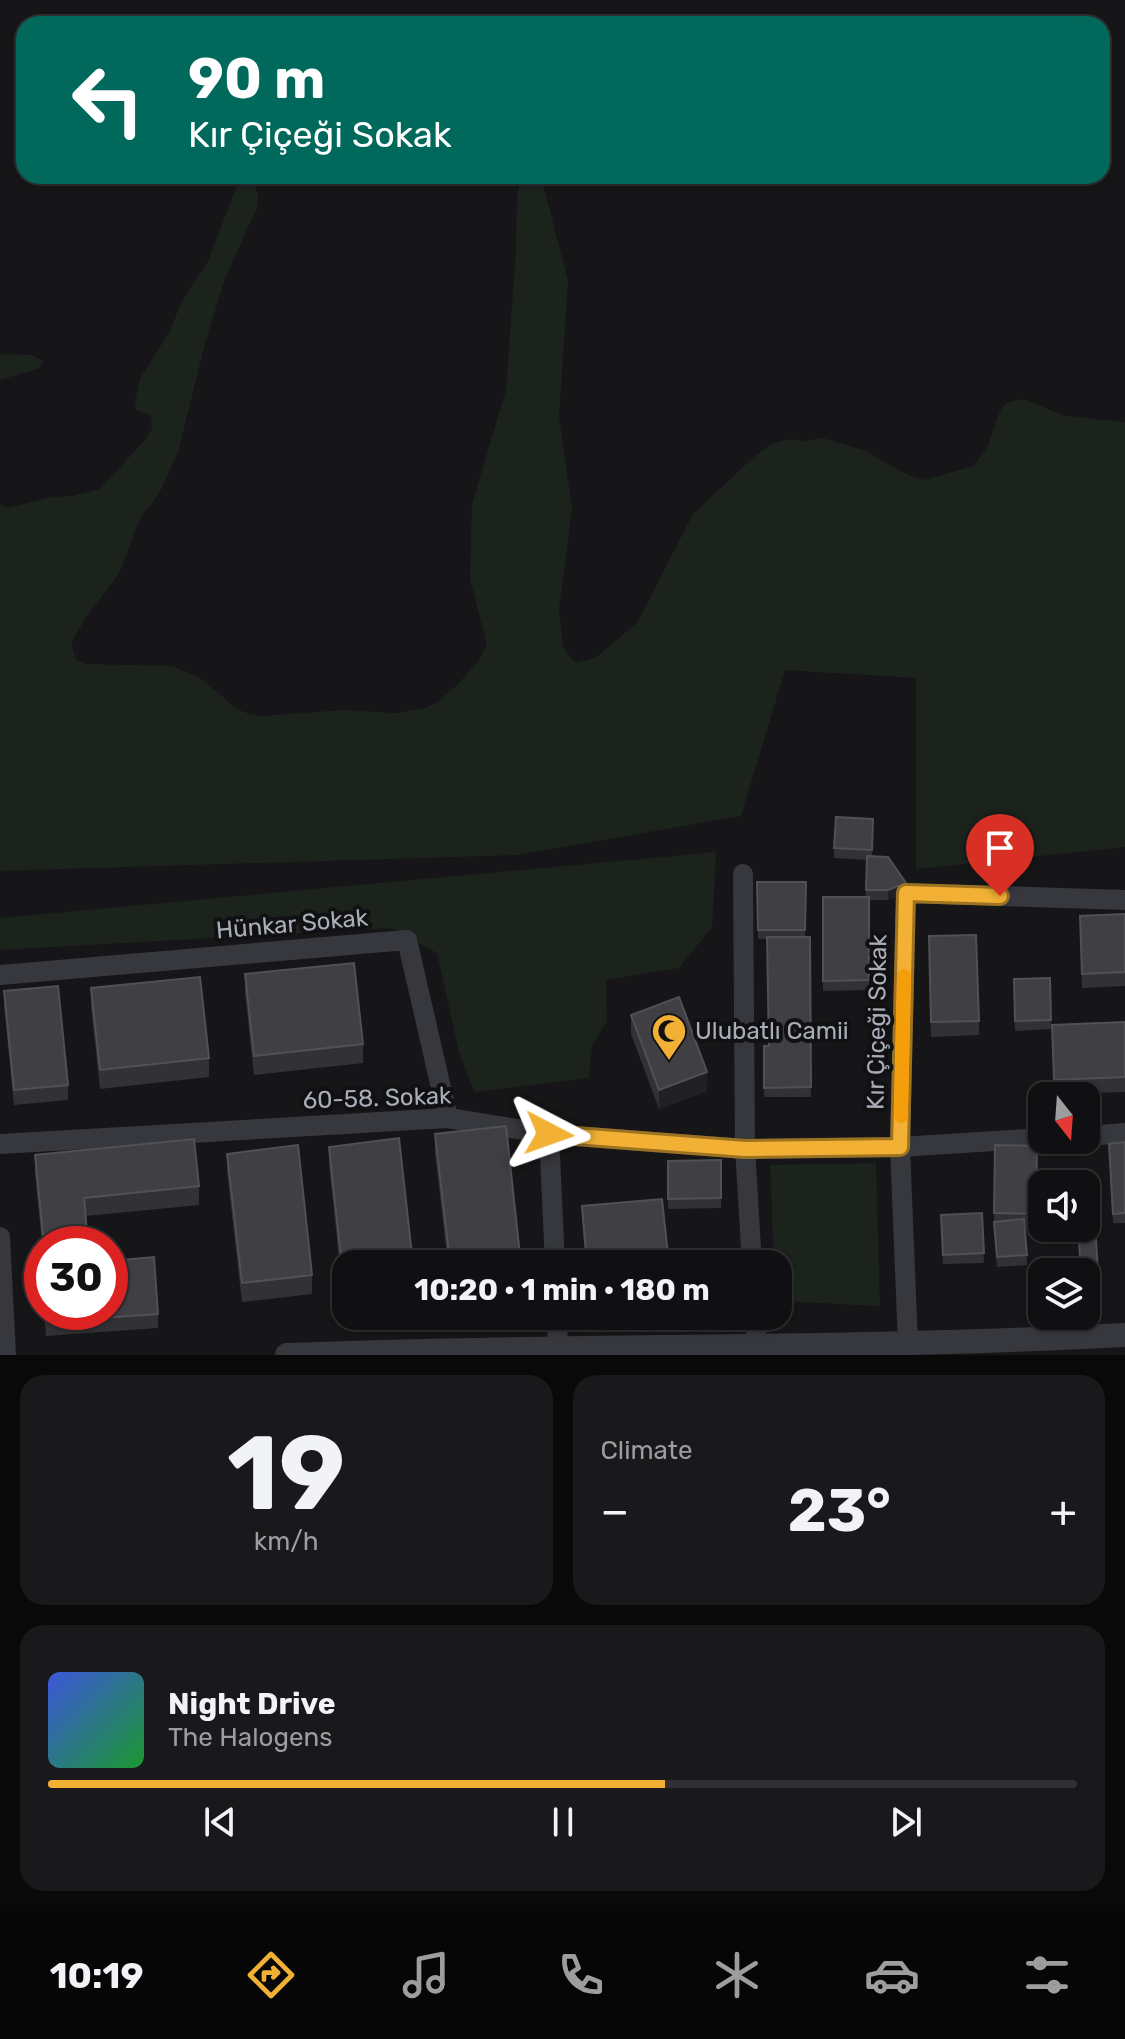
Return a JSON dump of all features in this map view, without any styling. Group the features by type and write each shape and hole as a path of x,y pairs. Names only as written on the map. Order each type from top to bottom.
{"street":[{"path":"743,874 745,1149 751,1250"},
{"name":"Kır Çiçeği Sokak","path":"908,1344 900,1147 906,893 1125,900"},
{"name":"Hünkar Sokak","path":"0,975 407,940 448,1118"},
{"name":"60-58. Sokak","path":"0,1144 448,1118 549,1134 745,1149 900,1147 1028,1139"},
{"path":"1100,1135 1125,1133"},
{"path":"549,1134 554,1250"},
{"path":"0,1237 6,1355"},
{"path":"557,1330 558,1346"},
{"path":"756,1330 757,1345"},
{"path":"287,1355 558,1346 908,1344 1030,1348 1125,1335"}],"shaded area":[{"path":"237,184 254,184 258,194 257,208 225,278 178,452 159,494 140,518 119,574 88,614 71,643 76,660 85,664 172,666 199,677 237,709 262,716 343,710 397,713 425,708 438,702 479,660 487,645 470,579 472,504 506,390 520,184 543,184 568,281 559,417 572,509 559,609 563,647 575,663 595,658 637,623 693,514 772,444 789,439 823,438 863,450 908,475 925,480 973,466 987,449 998,416 1009,402 1023,399 1065,416 1125,422 1125,847 916,869 916,678 785,670 741,816 517,855 0,871 0,504 8,508 100,489 144,441 152,429 151,415 136,410 141,377 169,333 182,301 208,261"},
{"path":"0,354 32,355 43,361 40,368 0,380"},
{"path":"716,852 712,927 679,968 606,980 607,1021 592,1046 589,1078 474,1092 459,1052 437,953 391,928 0,950 0,918"},
{"path":"876,1163 880,1306 792,1302 792,1250 773,1250 770,1165"}],"building":[{"path":"836,817 873,819 872,850 834,848"},
{"path":"867,856 888,857 906,883 888,890 866,890"},
{"path":"757,882 806,882 805,930 758,930"},
{"path":"823,897 869,897 869,980 823,981"},
{"path":"1125,914 1125,972 1082,974 1080,916"},
{"path":"976,935 979,1021 931,1022 929,936"},
{"path":"767,937 810,937 811,1087 764,1088 764,1046 769,1046"},
{"path":"354,963 363,1044 254,1056 245,974"},
{"path":"200,977 209,1058 100,1070 91,988"},
{"path":"1050,978 1051,1020 1015,1021 1014,979"},
{"path":"58,986 68,1085 14,1090 4,991"},
{"name":"Ulubatlı Camii","path":"679,997 707,1072 659,1090 631,1015"},
{"path":"1125,1022 1125,1077 1054,1080 1052,1025"},
{"path":"506,1126 519,1250 448,1250 435,1134"},
{"path":"399,1138 411,1250 340,1250 329,1147"},
{"path":"194,1139 199,1186 84,1198 86,1226 42,1226 35,1155"},
{"path":"1125,1142 1125,1213 1113,1214 1109,1144"},
{"path":"298,1145 312,1275 242,1283 227,1154"},
{"path":"995,1145 1028,1146 1028,1154 1037,1154 1037,1170 1028,1170 1028,1214 994,1213"},
{"path":"721,1160 721,1198 668,1199 668,1161"},
{"path":"662,1199 667,1250 586,1250 582,1206"},
{"path":"982,1213 984,1253 943,1255 941,1215"},
{"path":"1024,1219 1027,1255 997,1257 994,1222"},
{"path":"1079,1242 1096,1242 1097,1258 1080,1258"},
{"path":"154,1257 158,1314 128,1316 128,1259"}],"slow traffic":[{"path":"901,1116 904,976"}],"place":[{"name":"Ulubatlı Camii","path":"669,1062"}],"route":[{"path":"549,1134 745,1149 900,1147 906,893 1000,896"}]}
